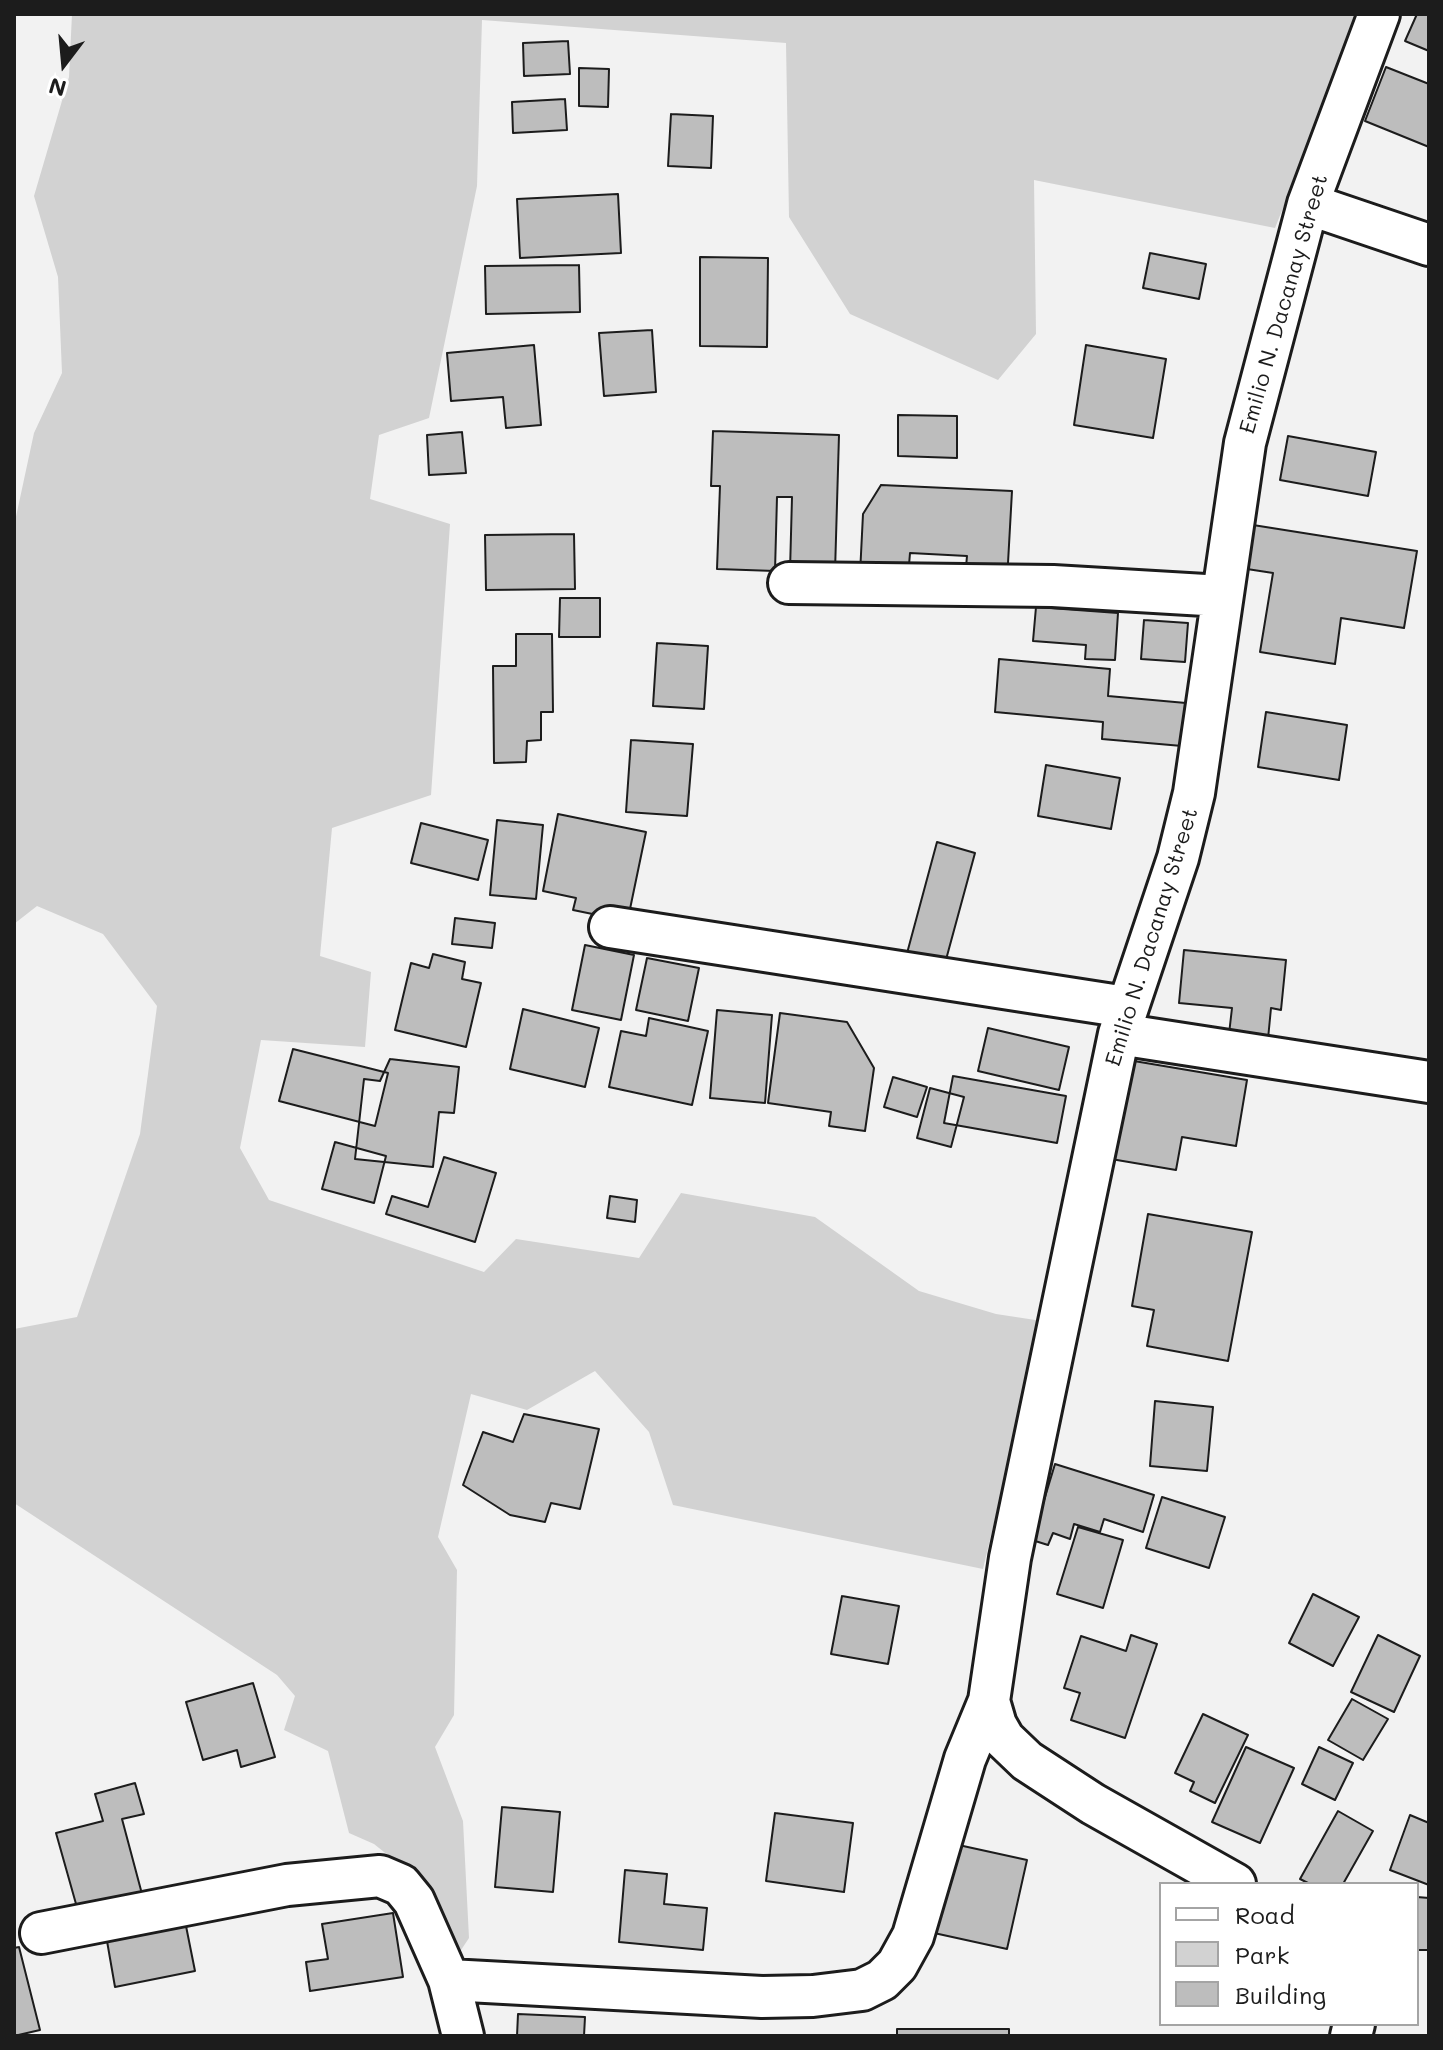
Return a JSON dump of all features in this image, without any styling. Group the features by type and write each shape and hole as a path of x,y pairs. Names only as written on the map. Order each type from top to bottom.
{"street":[{"name":"Emilio N. Dacanay Street","path":"1231,1882 1093,1804 1027,1761 1004,1739 989,1701 1010,1558 1123,1020 1178,858 1194,793 1245,443 1308,204 1379,14"},
{"path":"1308,204 1429,245"},
{"path":"789,583 1053,586 1222,596"},
{"path":"610,927 1123,1020 1429,1082"},
{"path":"449,1980 762,1997 813,1996 862,1990 882,1980 897,1965 913,1936 965,1759 989,1701"},
{"path":"41,1933 287,1885 380,1876 401,1885 414,1901 449,1980 463,2036"}],"green space":[{"path":"72,14 1361,14 1275,228 1034,180 1036,334 998,380 850,314 789,217 786,43 482,20 477,186 429,418 379,435 370,499 450,524 431,795 332,828 320,956 371,972 365,1047 261,1040 240,1148 269,1200 484,1272 516,1239 639,1258 681,1193 815,1217 919,1291 996,1314 1042,1321 983,1569 673,1505 649,1432 595,1371 527,1410 471,1394 438,1537 457,1570 454,1715 435,1747 463,1821 469,1938 455,1959 419,1892 394,1860 374,1844 349,1833 328,1751 284,1730 295,1696 277,1675 14,1503 14,1329 77,1317 140,1134 157,1006 103,934 37,906 14,924 14,526 34,433 62,373 58,277 34,196 69,77"}],"building":[{"path":"1417,14 1429,14 1429,51 1405,41"},
{"path":"568,41 570,74 524,76 523,43"},
{"path":"1386,67 1429,84 1429,147 1365,121"},
{"path":"579,68 609,69 608,107 579,106"},
{"path":"565,99 567,130 513,133 512,102"},
{"path":"671,114 713,116 711,168 668,166"},
{"path":"618,194 621,253 520,258 517,199"},
{"path":"1150,253 1206,264 1199,299 1143,288"},
{"path":"700,257 768,258 767,347 700,346"},
{"path":"579,265 580,312 486,314 485,266"},
{"path":"652,330 656,392 604,396 599,333"},
{"path":"534,345 541,425 506,428 503,397 451,401 447,353"},
{"path":"1086,345 1166,359 1153,438 1074,425"},
{"path":"898,415 957,416 957,458 898,456"},
{"path":"713,431 839,435 835,572 790,571 792,497 777,497 775,571 717,569 720,486 711,486"},
{"path":"462,432 466,473 429,475 427,435"},
{"path":"1288,436 1376,452 1368,496 1280,480"},
{"path":"881,485 1012,491 1007,581 965,578 967,556 910,553 908,577 860,574 863,514"},
{"path":"1253,525 1417,551 1404,628 1341,618 1335,664 1260,652 1273,573 1247,569"},
{"path":"574,534 575,589 486,590 485,535"},
{"path":"560,598 600,598 600,637 559,637"},
{"path":"1036,607 1118,613 1115,660 1085,659 1086,645 1033,641"},
{"path":"1144,620 1188,623 1185,662 1141,659"},
{"path":"516,634 552,634 553,712 541,712 541,740 527,741 526,762 494,763 493,666 516,666"},
{"path":"657,643 708,646 704,709 653,706"},
{"path":"999,659 1110,669 1108,696 1186,703 1182,746 1102,739 1103,722 995,712"},
{"path":"1266,712 1347,725 1339,780 1258,767"},
{"path":"631,740 693,744 687,816 626,812"},
{"path":"1046,765 1120,778 1111,829 1038,816"},
{"path":"558,814 646,832 630,909 614,906 612,918 573,910 576,898 543,891"},
{"path":"497,820 543,825 536,899 490,895"},
{"path":"421,823 488,840 478,880 411,863"},
{"path":"937,842 975,853 944,967 906,957"},
{"path":"455,918 495,923 492,948 452,944"},
{"path":"585,945 634,955 621,1020 572,1010"},
{"path":"1184,950 1286,960 1281,1010 1271,1008 1268,1039 1229,1034 1232,1008 1179,1003"},
{"path":"433,954 465,962 462,979 481,983 466,1047 395,1030 411,963 429,968"},
{"path":"647,958 699,968 688,1021 636,1010"},
{"path":"523,1009 599,1028 585,1087 510,1069"},
{"path":"717,1010 772,1015 765,1103 710,1098"},
{"path":"780,1013 847,1022 874,1068 865,1131 829,1126 831,1112 768,1103"},
{"path":"649,1018 708,1031 692,1105 609,1087 621,1031 646,1036"},
{"path":"988,1028 1069,1047 1059,1090 978,1071"},
{"path":"293,1049 388,1073 375,1126 279,1101"},
{"path":"390,1059 459,1067 454,1113 439,1112 433,1167 355,1159 364,1079 380,1081"},
{"path":"1128,1060 1247,1080 1236,1146 1182,1137 1176,1170 1111,1159"},
{"path":"953,1076 1066,1096 1057,1143 944,1123"},
{"path":"893,1077 927,1087 917,1117 884,1107"},
{"path":"930,1088 964,1097 951,1147 917,1138"},
{"path":"335,1142 386,1156 374,1203 322,1189"},
{"path":"444,1157 496,1173 475,1242 386,1214 392,1196 428,1207"},
{"path":"610,1196 637,1200 635,1222 607,1218"},
{"path":"1148,1214 1252,1232 1228,1361 1147,1346 1154,1310 1132,1306"},
{"path":"1155,1401 1213,1407 1207,1471 1150,1466"},
{"path":"524,1414 599,1429 580,1509 551,1503 545,1522 510,1515 463,1485 483,1432 513,1442"},
{"path":"1055,1464 1154,1495 1143,1532 1104,1519 1100,1532 1074,1524 1070,1539 1053,1533 1048,1545 1032,1540"},
{"path":"1162,1497 1225,1517 1209,1568 1146,1548"},
{"path":"1078,1527 1123,1540 1103,1608 1057,1594"},
{"path":"1313,1594 1359,1617 1333,1666 1289,1643"},
{"path":"842,1596 899,1606 888,1664 831,1654"},
{"path":"1131,1635 1157,1644 1125,1738 1071,1720 1080,1693 1064,1688 1081,1636 1126,1651"},
{"path":"1378,1635 1420,1656 1394,1712 1351,1692"},
{"path":"253,1683 275,1757 241,1767 237,1750 203,1760 186,1702"},
{"path":"1352,1699 1388,1719 1363,1760 1328,1740"},
{"path":"1203,1714 1248,1735 1215,1803 1190,1791 1194,1782 1175,1773"},
{"path":"1246,1747 1294,1768 1260,1843 1212,1822"},
{"path":"1319,1747 1353,1763 1335,1800 1302,1784"},
{"path":"135,1783 144,1814 122,1819 142,1894 78,1911 56,1833 103,1821 95,1794"},
{"path":"502,1807 560,1812 553,1892 495,1887"},
{"path":"1338,1811 1373,1831 1344,1882 1306,1882 1300,1879"},
{"path":"775,1813 853,1823 844,1892 766,1881"},
{"path":"1410,1815 1429,1823 1429,1885 1390,1870"},
{"path":"954,1844 1027,1860 1007,1949 934,1933"},
{"path":"625,1870 667,1874 664,1904 707,1908 703,1950 619,1942"},
{"path":"1419,1897 1429,1898 1429,1950 1419,1950"},
{"path":"393,1913 403,1977 310,1991 306,1962 328,1959 322,1924"},
{"path":"186,1926 195,1971 115,1987 107,1941"},
{"path":"19,1947 40,2030 14,2036 14,1948"},
{"path":"518,2014 585,2017 584,2036 517,2036"},
{"path":"897,2029 1009,2029 1009,2036 897,2036"}]}
